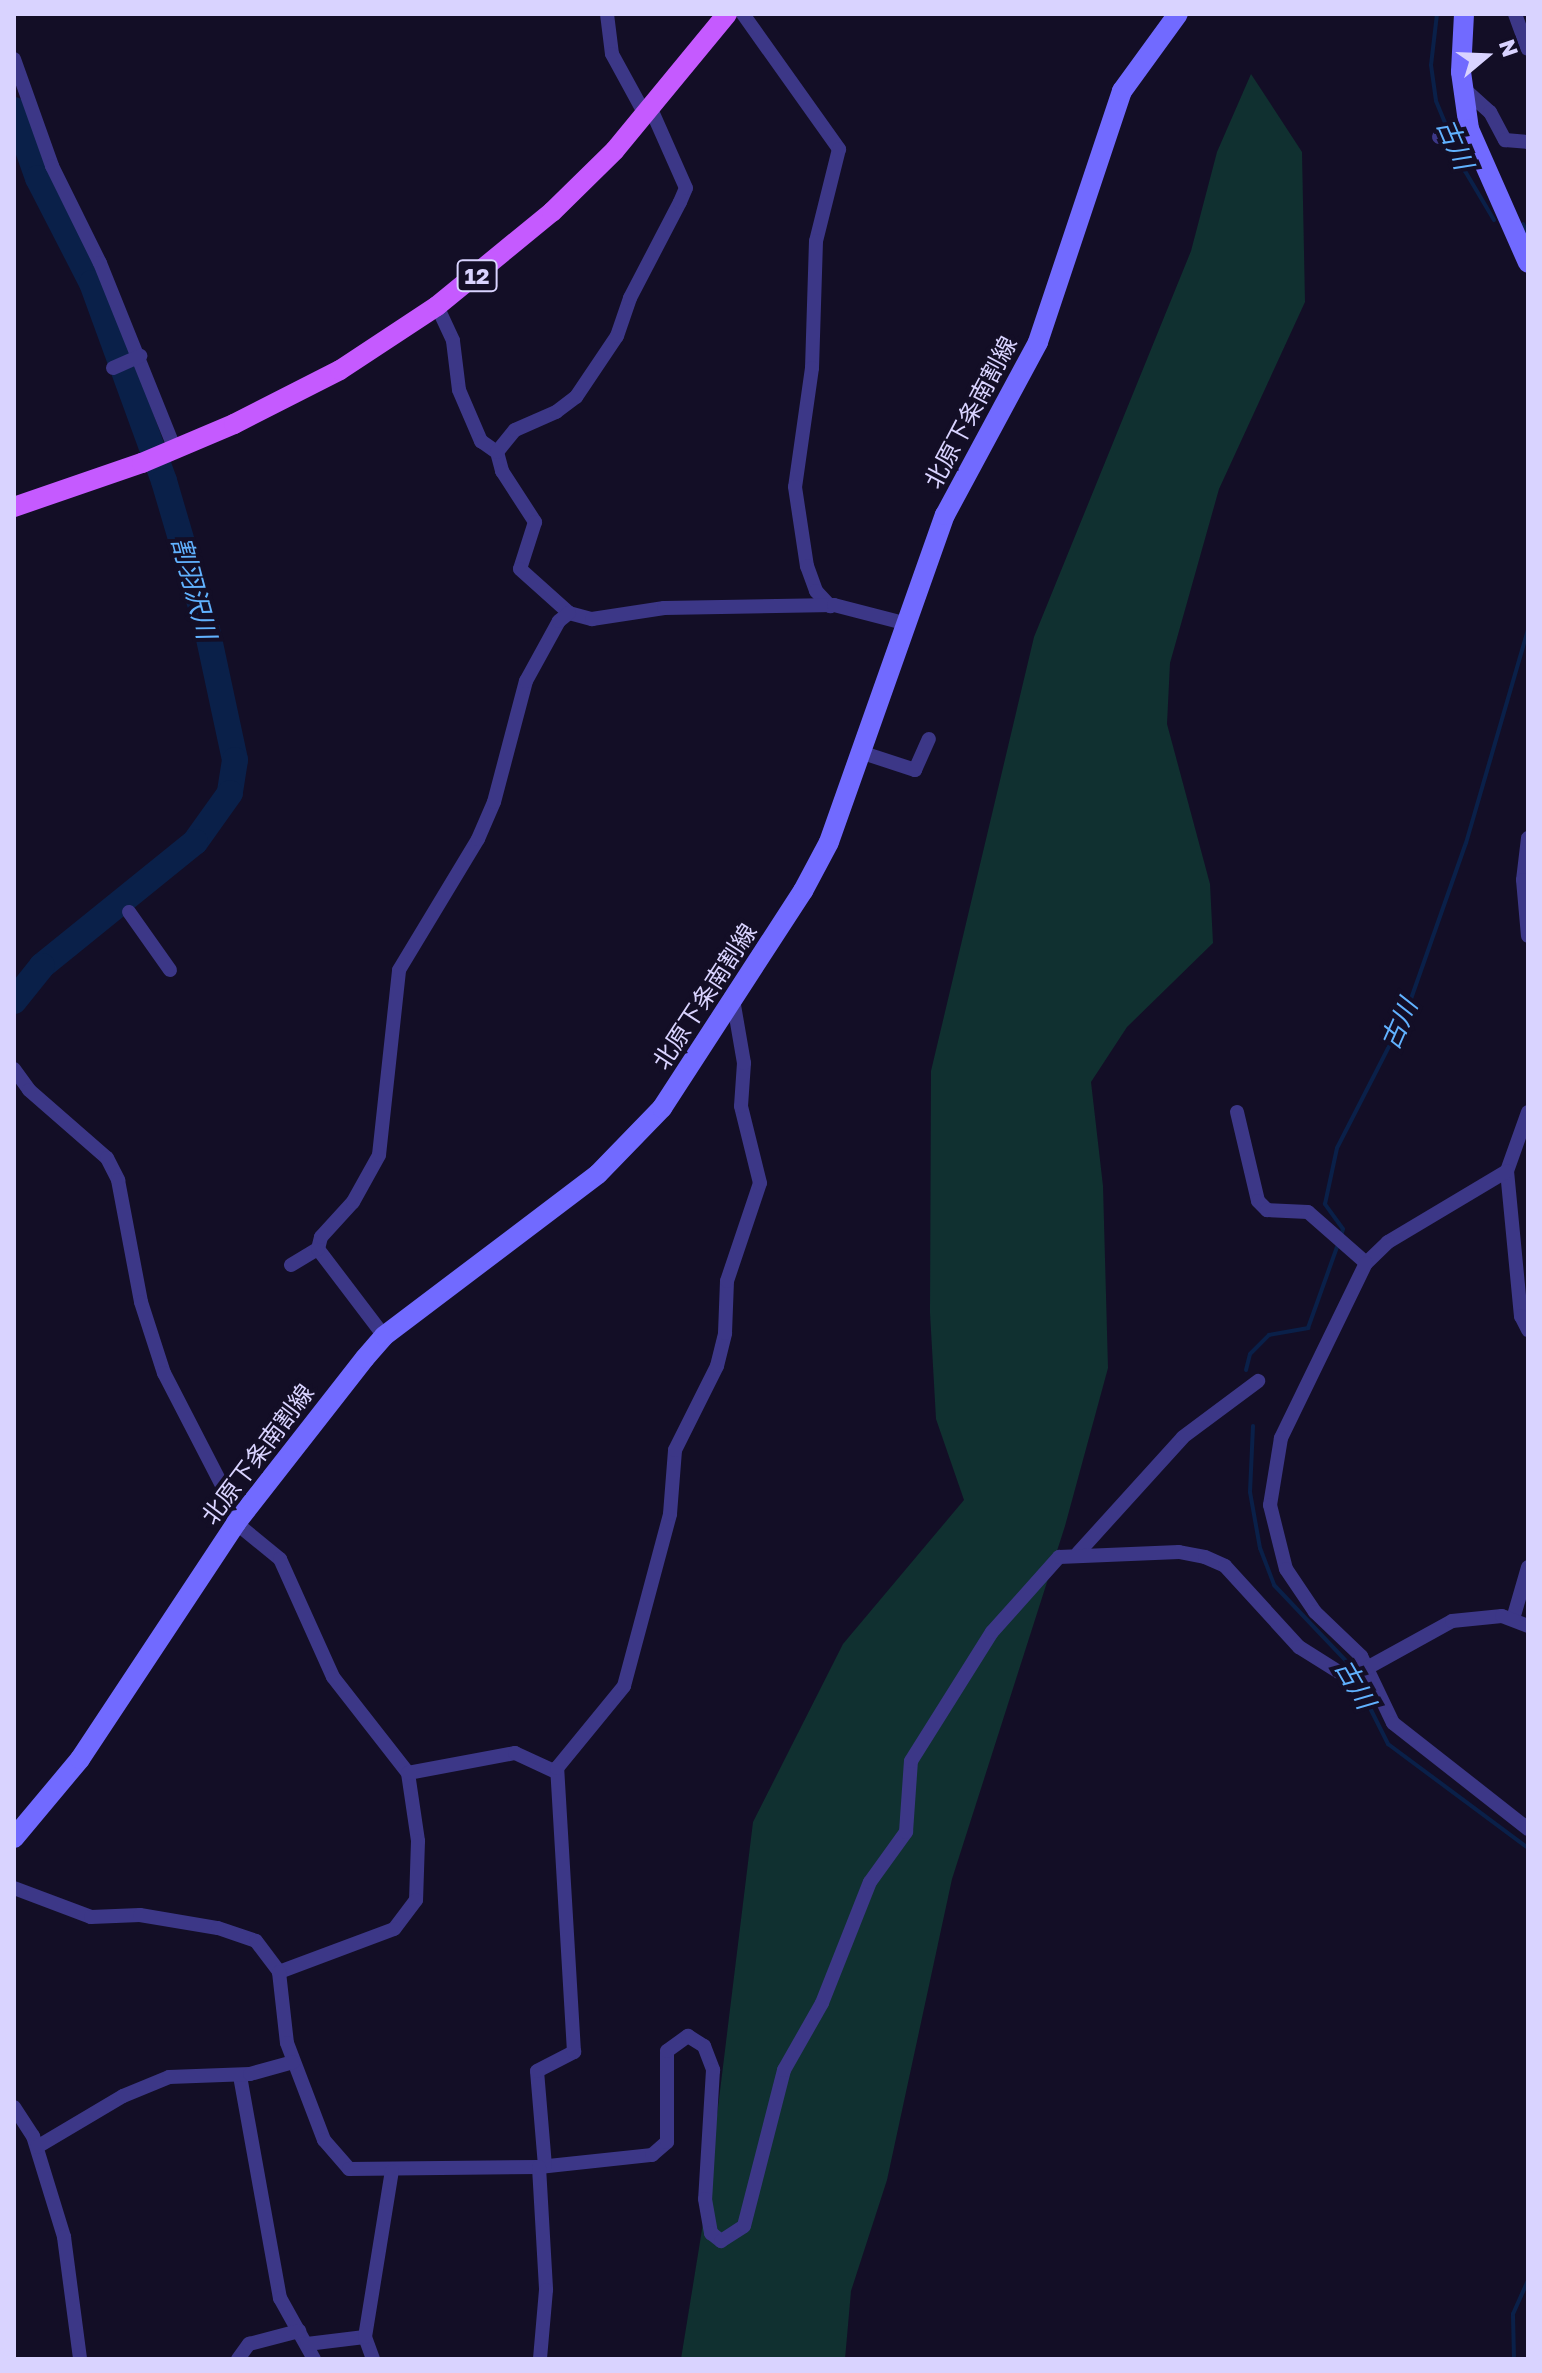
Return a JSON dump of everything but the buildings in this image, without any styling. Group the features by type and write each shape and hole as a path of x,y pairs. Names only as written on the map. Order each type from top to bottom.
{"main road":[{"name":"12","path":"14,507 142,463 289,398 437,306 552,212 649,112 727,14"},
{"name":"北原下条南割線","path":"14,1838 109,1719 160,1633 237,1520 384,1336 598,1174 662,1108 820,865 945,515 1038,342 1122,91 1178,14"},
{"path":"1464,14 1463,130 1528,263"}],"street":[{"path":"497,452 515,430 556,412 576,397 617,336 630,298 686,188 649,112 612,54 607,14"},
{"path":"743,14 839,149 816,241 812,368 795,487 807,566 816,591 830,606"},
{"path":"1515,14 1528,49"},
{"path":"14,59 52,166 136,358 169,452"},
{"path":"1462,87 1490,112 1505,140 1528,142"},
{"path":"1439,137 1463,130"},
{"path":"437,306 453,341 465,407 481,441 497,452 502,471 535,522 520,569 569,613 592,619 664,608 830,606 862,609 904,623"},
{"path":"113,368 136,358"},
{"path":"291,1265 318,1249 326,1227 353,1202 379,1155 399,970 478,839 494,802 526,681 559,621 569,613"},
{"path":"860,752 915,770 929,739"},
{"path":"1528,838 1523,880 1528,936"},
{"path":"129,912 170,970"},
{"path":"540,2359 546,2290 537,2071 574,2052 568,2010 567,1882 556,1772 570,1748 624,1686 670,1514 675,1450 717,1366 725,1333 727,1281 760,1183 741,1106 744,1063 733,999"},
{"path":"14,1069 29,1090 91,1140 112,1169 125,1200 141,1302 164,1373 237,1520 280,1559 333,1677 408,1773 418,1841 416,1900 407,1916 378,1937 279,1972"},
{"path":"1237,1112 1258,1201 1267,1210 1308,1212 1332,1229 1366,1263"},
{"path":"1528,1112 1507,1171 1521,1316 1528,1330"},
{"path":"1507,1171 1388,1242 1366,1263 1281,1438 1270,1505 1280,1553 1299,1591 1364,1668 1386,1712 1407,1738 1528,1829"},
{"path":"318,1249 384,1336"},
{"path":"1078,1553 1183,1437 1258,1381"},
{"path":"14,1888 91,1917 140,1915 241,1933 256,1941 279,1972 293,2062 331,2154 349,2169 392,2171 440,2166 542,2167 652,2155 666,2148 667,2051 688,2036 704,2046 713,2070 705,2199 711,2233 721,2241 737,2234 749,2215 784,2070 822,2003 870,1882 906,1832 911,1761 992,1632 1059,1557 1078,1553 1179,1552 1225,1566 1299,1647 1345,1674 1364,1668 1452,1621 1479,1615 1513,1619 1528,1626"},
{"path":"1513,1619 1528,1567"},
{"path":"408,1773 515,1753 556,1772"},
{"path":"37,2147 154,2082 169,2077 240,2076 293,2062"},
{"path":"240,2076 280,2298 314,2359"},
{"path":"14,2107 37,2147 72,2270 80,2359"},
{"path":"373,2359 365,2337 392,2171"},
{"path":"238,2359 249,2344 303,2338 365,2337"}],"green space":[{"path":"1251,74 1302,152 1305,302 1219,489 1170,663 1167,724 1210,884 1213,943 1127,1027 1091,1082 1103,1186 1108,1368 1065,1526 952,1879 887,2180 851,2291 845,2359 681,2359 706,2205 753,1822 843,1644 964,1500 936,1419 930,1313 931,1071 1034,637 1191,251 1217,152"}],"waterway":[{"name":"古川","path":"1437,14 1431,65 1436,101 1465,171 1494,220"},
{"name":"割羽沢川","path":"14,110 38,178 92,283 164,481 205,620 235,760 230,793 195,842 42,966 14,1001"},
{"name":"古川","path":"1523,224 1528,235"},
{"name":"古川","path":"1341,1236 1343,1229 1325,1204 1337,1148 1406,1013 1466,843 1528,630"},
{"name":"古川","path":"1246,1370 1250,1354 1269,1335 1308,1328 1338,1244"},
{"name":"古川","path":"1253,1426 1250,1492 1260,1548 1274,1585 1347,1662 1388,1744 1528,1848"},
{"name":"古川","path":"1514,2359 1513,2314 1528,2280"}]}
